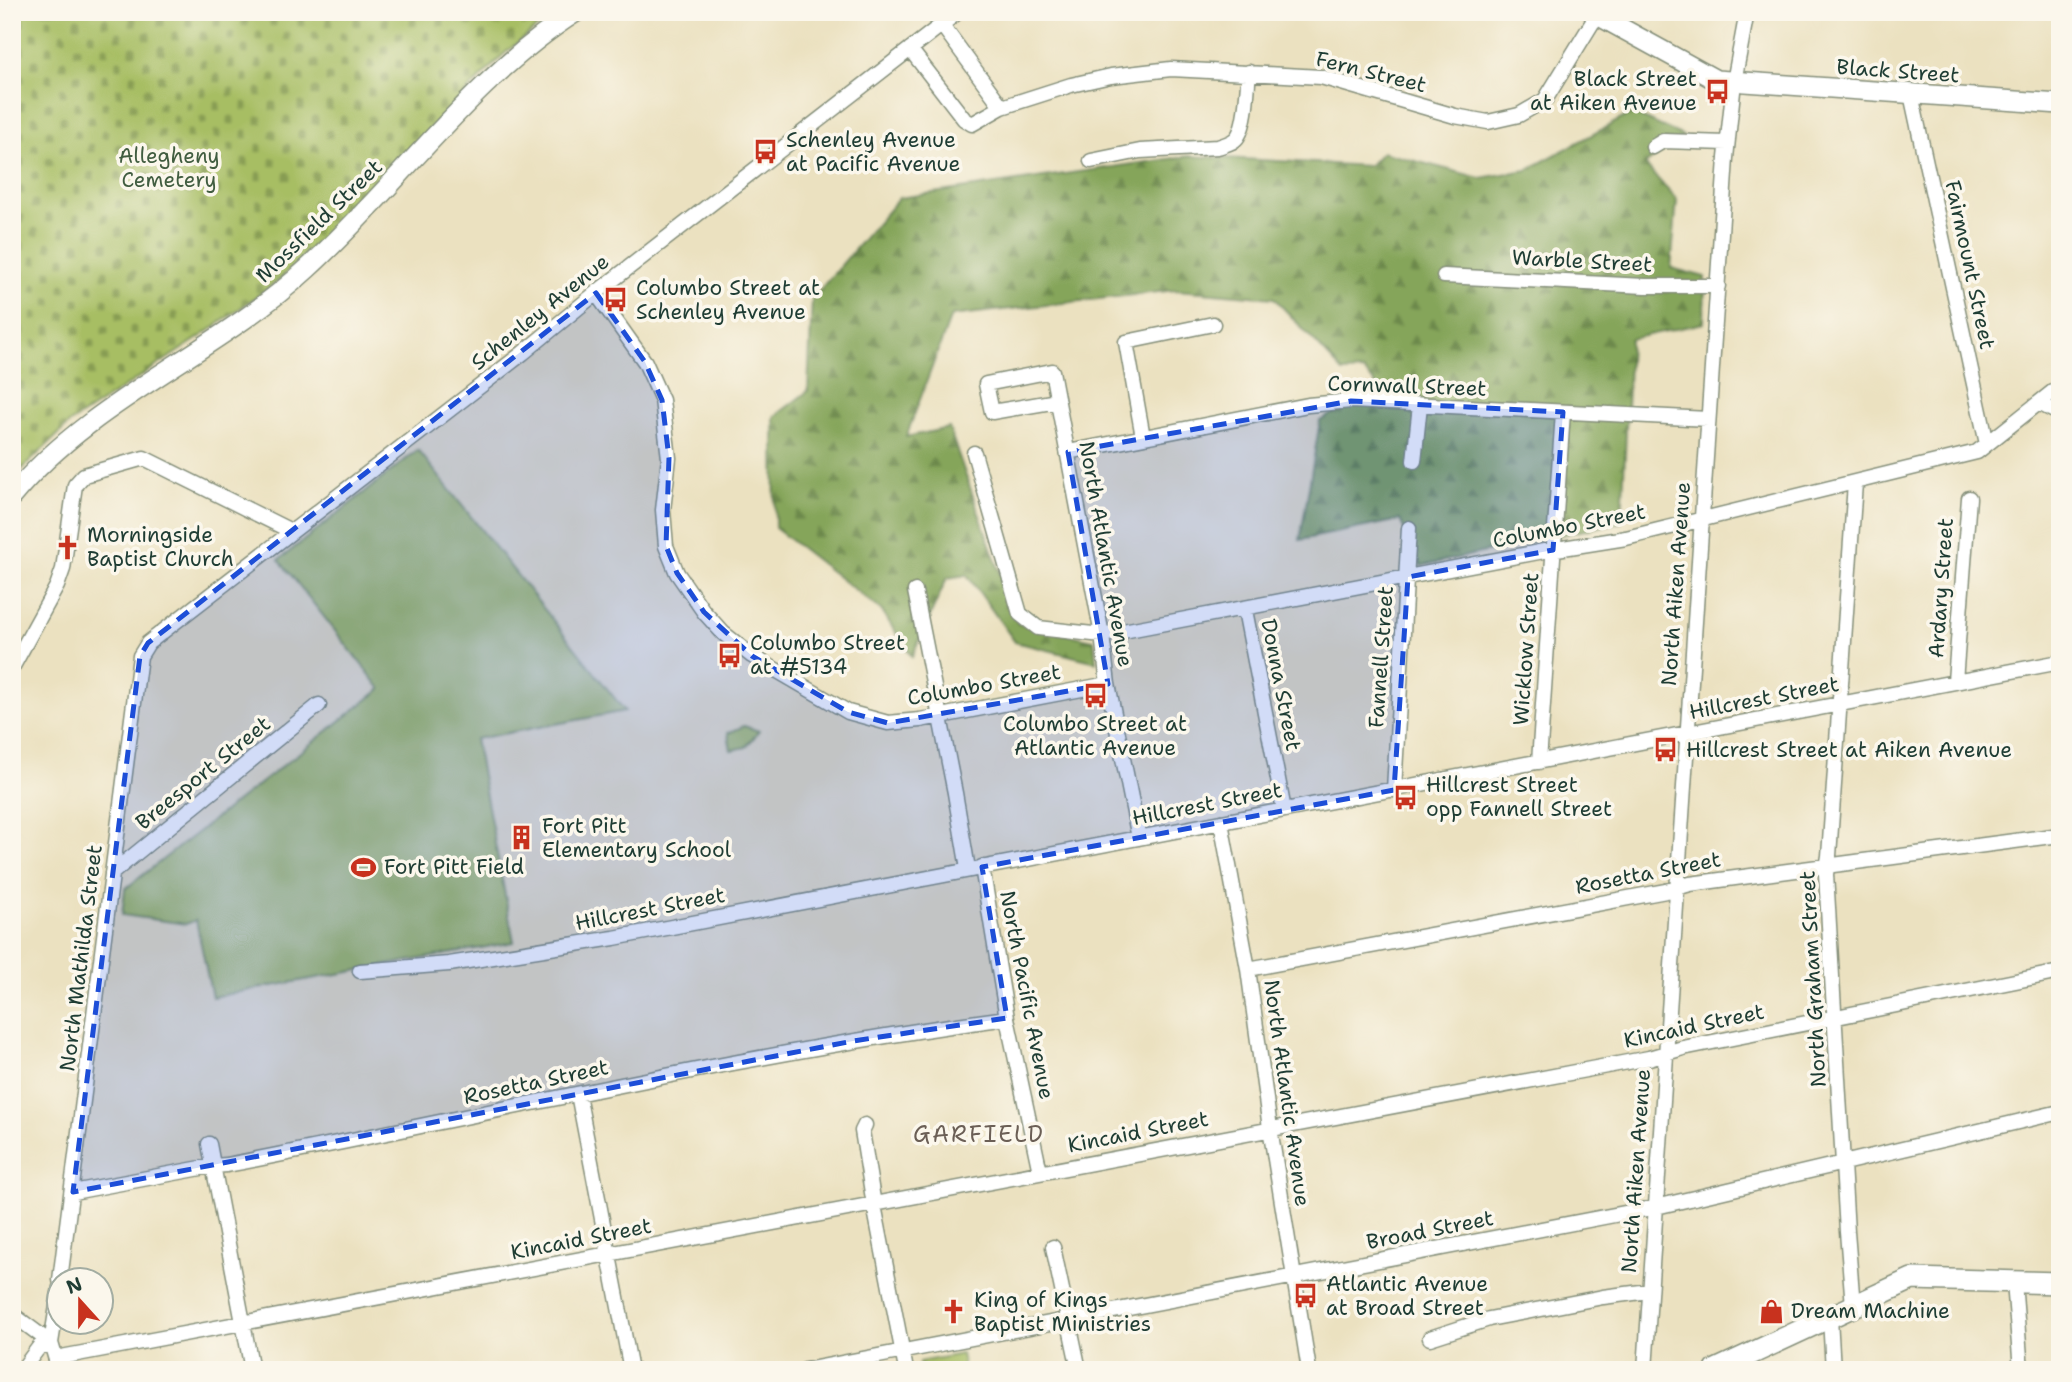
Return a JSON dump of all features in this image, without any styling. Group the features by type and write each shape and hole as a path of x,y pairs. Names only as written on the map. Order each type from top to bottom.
{"main road":[{"path":"1716,1370 1912,1279 2060,1283"}],"street":[{"name":"Mossfield Street","path":"12,496 52,454 89,424 265,304 307,269 480,91 523,51 576,12"},
{"name":"Schenley Avenue","path":"148,643 958,12"},
{"name":"North Aiken Avenue","path":"1645,1370 1727,143 1734,82 1747,12"},
{"path":"1595,13 1716,80 1734,82"},
{"name":"Fern Street","path":"910,49 964,120 972,124 1002,107 1045,93 1111,76 1171,68 1321,77 1455,116 1488,122 1519,114 1545,100 1595,13"},
{"path":"942,24 1002,107"},
{"path":"1091,160 1140,151 1231,143 1240,135 1249,72"},
{"name":"Black Street","path":"1734,82 2060,104"},
{"name":"Fairmount Street","path":"1911,94 1987,444"},
{"path":"1653,147 1663,141 1727,143"},
{"name":"Warble Street","path":"1444,276 1645,286 1718,286"},
{"name":"Columbo Street","path":"597,293 645,362 662,400 669,458 663,510 666,546 677,573 704,612 723,633 752,656 848,712 888,723 940,716 1108,684"},
{"path":"1143,436 1126,342 1213,324"},
{"name":"North Atlantic Avenue","path":"1057,401 992,412 986,384 1052,371 1102,635 1108,684 1139,838"},
{"name":"Columbo Street","path":"974,453 1020,614 1038,628 1102,635 1626,538 1977,452 2060,386"},
{"name":"Cornwall Street","path":"1068,452 1308,405 1351,401 1708,419"},
{"path":"2039,403 2060,414"},
{"path":"1414,461 1420,405"},
{"name":"Wicklow Street","path":"1539,762 1563,412"},
{"path":"12,668 57,586 63,569 75,485 84,475 144,458 290,531"},
{"name":"North Graham Street","path":"1853,1306 1826,874 1855,483"},
{"name":"Ardary Street","path":"1955,681 1969,498"},
{"name":"Fannell Street","path":"1394,790 1409,527"},
{"name":"North Pacific Avenue","path":"915,591 1040,1172"},
{"name":"Donna Street","path":"1245,610 1284,810"},
{"name":"North Mathilda Street","path":"62,1266 74,1192 140,656 148,643"},
{"name":"Hillcrest Street","path":"360,971 449,964 551,949 2060,662"},
{"name":"Breesport Street","path":"112,873 319,705"},
{"name":"North Atlantic Avenue","path":"1221,822 1248,969 1270,1128 1309,1370"},
{"name":"Rosetta Street","path":"1248,969 1678,887 1828,864 2060,835"},
{"name":"Kincaid Street","path":"58,1364 243,1324 1591,1069 2060,972"},
{"name":"Rosetta Street","path":"74,1192 403,1131 853,1041 1007,1018"},
{"path":"578,1094 631,1370"},
{"name":"Broad Street","path":"805,1370 1656,1207 2060,1112"},
{"path":"865,1125 862,1131 874,1205 906,1370"},
{"path":"209,1144 252,1370"},
{"path":"1053,1247 1079,1370"},
{"path":"2014,1282 2021,1370"},
{"path":"1430,1338 1489,1319 1603,1297 1649,1292"},
{"path":"12,1314 51,1343"},
{"path":"1830,1318 1833,1370"},
{"path":"52,1336 51,1343 58,1364"},
{"path":"22,1370 39,1347 51,1343"}],"highlighted area":[{"path":"596,293 645,362 662,400 669,458 666,546 677,573 704,612 752,656 848,712 888,723 1108,684 1068,452 1351,401 1563,412 1553,550 1408,577 1394,790 982,867 1007,1018 853,1041 73,1192 140,656 148,643"}],"green space":[{"name":"Allegheny Cemetery","path":"12,12 557,12 506,52 279,280 206,333 70,423 12,479"},
{"path":"1632,113 1683,136 1645,165 1677,200 1671,268 1705,277 1704,323 1630,339 1622,522 1421,566 1400,520 1300,540 1320,421 1377,386 1364,371 1343,372 1274,298 1176,290 951,316 906,437 949,428 1018,624 1094,640 1096,662 1015,642 967,575 947,578 912,657 881,610 775,528 774,417 808,391 812,299 899,198 1189,156 1369,166 1382,152 1480,178 1527,170"},
{"path":"418,450 625,711 475,739 514,942 212,997 196,920 186,924 122,915 125,889 381,689 279,560"},
{"path":"744,726 759,731 746,747 731,750 728,733"},
{"path":"961,1354 964,1370 920,1370 919,1362"}],"place":[{"name":"Black Street at Aiken Avenue","path":"1717,91"},
{"name":"Schenley Avenue at Pacific Avenue","path":"766,152"},
{"name":"Columbo Street at Schenley Avenue","path":"616,300"},
{"name":"Morningside Baptist Church","path":"67,547"},
{"name":"Columbo Street at #5134","path":"730,655"},
{"name":"Columbo Street at Atlantic Avenue","path":"1095,695"},
{"name":"Hillcrest Street at Aiken Avenue","path":"1666,750"},
{"name":"Hillcrest Street opp Fannell Street","path":"1406,797"},
{"name":"Fort Pitt Elementary School","path":"522,838"},
{"name":"Fort Pitt Field","path":"364,867"},
{"name":"Atlantic Avenue at Broad Street","path":"1306,1296"},
{"name":"Dream Machine","path":"1771,1311"},
{"name":"King of Kings Baptist Ministries","path":"954,1312"}],"district":[{"name":"GARFIELD","path":"979,1134"}]}
